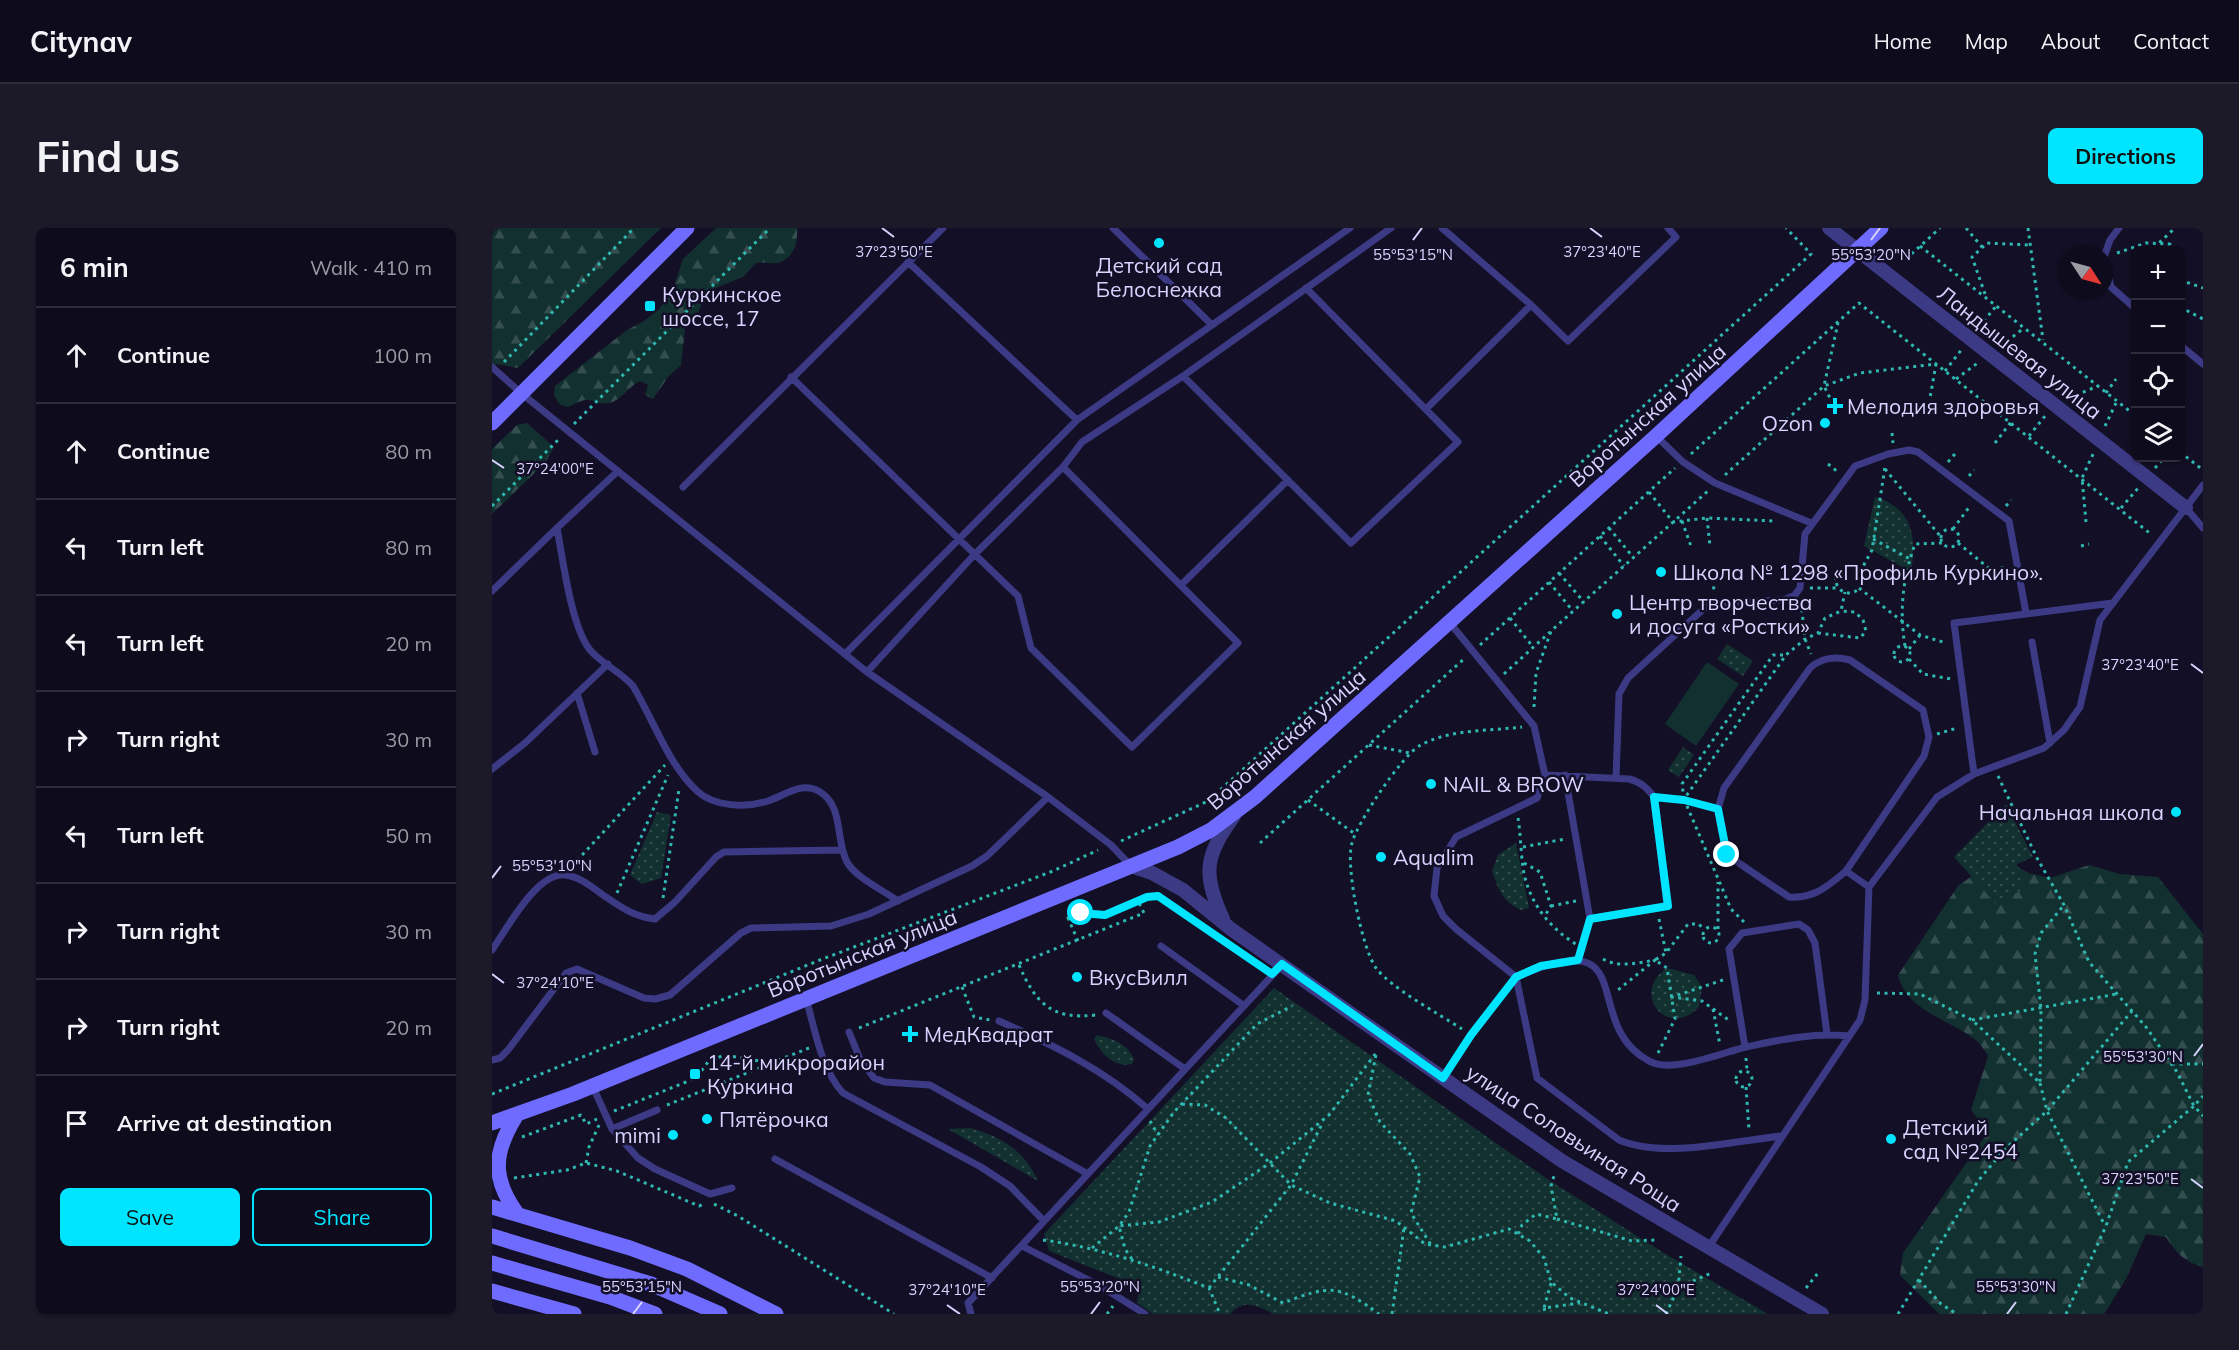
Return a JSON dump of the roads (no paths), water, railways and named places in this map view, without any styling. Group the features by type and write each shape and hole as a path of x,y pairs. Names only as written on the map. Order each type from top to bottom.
{"street":[{"path":"492,423 687,228"},
{"name":"Ландышевая улица","path":"1829,228 2186,508"},
{"name":"Воротынская улица","path":"492,1123 516,1116 1178,847 1235,814 1656,436 1881,228"},
{"path":"1225,924 1210,890 1208,873 1218,838 1235,814"},
{"name":"улица Соловьиная Роща","path":"1131,866 1152,873 1183,890 1225,924 1562,1161 1822,1314"},
{"path":"492,1128 516,1116"},
{"path":"516,1116 497,1149 494,1165 496,1182 503,1199 518,1215"},
{"path":"492,1207 630,1248 687,1269 776,1314"},
{"path":"492,1236 651,1284 720,1314"},
{"path":"497,1265 610,1297 655,1314"},
{"path":"492,1292 574,1314"}],"lane":[{"path":"683,487 791,376 944,228"},
{"path":"1113,228 1212,325"},
{"path":"845,654 1077,420 1350,228"},
{"path":"867,672 974,555 1063,467 1082,442 1183,376 1391,228"},
{"path":"1442,228 1531,305 1568,341 1676,237 1668,228"},
{"path":"2108,246 2119,228"},
{"path":"908,262 1077,420"},
{"path":"1183,376 1351,543 1458,442 1305,288"},
{"path":"2113,289 2131,305"},
{"path":"1426,409 1531,305"},
{"path":"2185,348 2203,364"},
{"path":"494,369 867,672 1048,797 1111,845 1131,866"},
{"path":"791,376 1018,596 1031,648 1132,747 1238,643 1063,467"},
{"path":"1656,436 1683,462 1715,483 1811,523"},
{"path":"1616,778 1619,694 1628,678 1710,603 1784,600 1795,596 1800,588 1802,545 1811,523 1855,466 1888,454 1909,450 1918,452 2009,521 2026,613"},
{"path":"492,591 618,471"},
{"path":"1181,585 1288,480"},
{"path":"1708,1248 1860,1020 1865,993 1869,887 1925,809 1937,797 1974,774 1995,769 2044,748 2064,730 2080,707 2100,620 2203,485"},
{"path":"2186,508 2203,528"},
{"path":"557,528 579,633 591,652 633,686 682,775 700,794 729,804 768,801 795,788 809,788 824,794 837,818 842,850 848,864 898,901"},
{"path":"1974,774 1954,624 2113,603"},
{"path":"1450,622 1534,726 1545,775 1537,798 1456,837 1437,867 1434,896 1443,916 1456,929 1516,977 1538,1078 1619,1140 1629,1144 1678,1148 1781,1136"},
{"path":"2032,642 2050,743"},
{"path":"1836,657 1850,660 1923,710 1929,737 1924,756 1846,871 1821,892 1799,898 1789,897 1727,855 1718,809 1724,788 1815,663 1836,657"},
{"path":"492,769 525,743 608,664"},
{"path":"577,693 595,752"},
{"path":"1545,775 1616,778 1638,781 1654,797 1668,906 1590,919 1565,776"},
{"path":"492,1060 500,1058 508,1050 566,973 577,969 645,998 655,999 680,988 741,933 751,928 831,926 898,901 972,866 987,856 1048,797"},
{"path":"492,950 537,886 552,876 565,874 580,879 640,918 655,919 716,857 724,852 842,850"},
{"path":"1846,871 1869,887"},
{"path":"1745,1047 1729,949 1742,933 1753,931 1799,924 1808,930 1815,943 1827,1034"},
{"path":"1161,946 1244,1005"},
{"path":"1443,1078 1471,1035 1516,977 1541,966 1578,960 1591,963 1604,979 1618,1030 1632,1049 1663,1067 1745,1047 1827,1034 1849,1036"},
{"path":"971,1314 968,1303 1282,964"},
{"path":"806,998 819,1044 835,1084 843,1094 990,1173 1010,1186 1044,1221"},
{"path":"1106,1013 1185,1069"},
{"path":"999,1021 1090,1065 1125,1088 1148,1109"},
{"path":"849,1032 860,1059 874,1078 885,1082 930,1084 1088,1174"},
{"path":"593,1085 612,1129 638,1158 710,1194 732,1188"},
{"path":"612,1129 657,1110"},
{"path":"775,1159 992,1278"},
{"path":"1022,1246 1102,1287 1145,1314"}],"place":[{"name":"Детский сад Белоснежка","path":"1159,243"},
{"name":"Куркинское шоссе, 17","path":"650,306"},
{"name":"Мелодия здоровья","path":"1835,406"},
{"name":"Ozon","path":"1825,423"},
{"name":"Школа № 1298 «Профиль Куркино».","path":"1661,572"},
{"name":"Центр творчества и досуга «Ростки»","path":"1617,614"},
{"name":"NAIL & BROW","path":"1431,784"},
{"name":"Начальная школа","path":"2176,812"},
{"name":"Aqualim","path":"1381,857"},
{"name":"ВкусВилл","path":"1077,977"},
{"name":"МедКвадрат","path":"910,1034"},
{"name":"14-й микрорайон Куркина","path":"695,1074"},
{"name":"Пятёрочка","path":"707,1119"},
{"name":"mimi","path":"673,1135"},
{"name":"Детский сад №2454","path":"1891,1139"}]}
